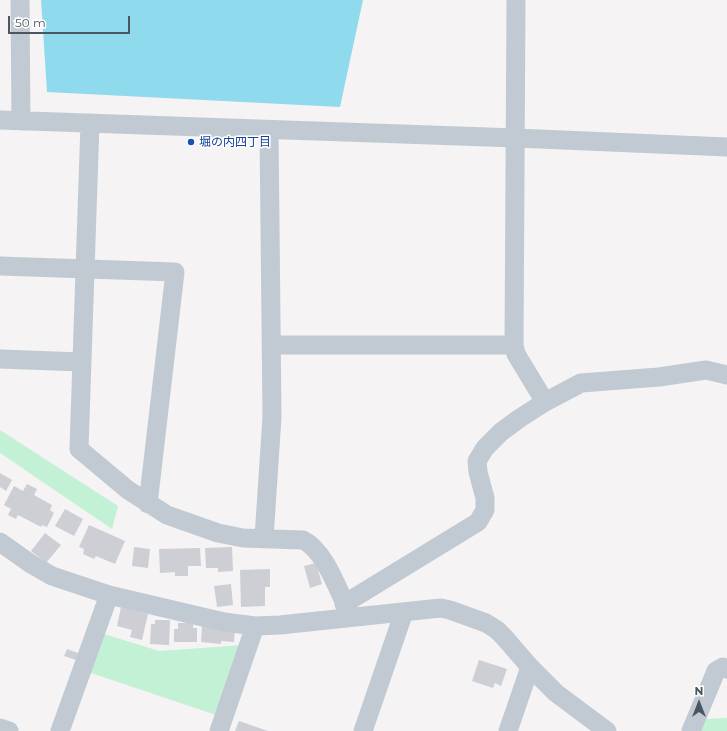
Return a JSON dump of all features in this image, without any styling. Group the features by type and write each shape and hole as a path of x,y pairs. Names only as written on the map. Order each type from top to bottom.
{"street":[{"path":"20,0 21,121"},
{"path":"516,0 514,345 516,354 545,402"},
{"path":"0,120 727,147"},
{"path":"90,124 80,449 128,490 167,515 218,533 243,538 303,540 310,544 322,556 348,610"},
{"path":"264,538 272,417 269,130"},
{"path":"0,266 174,272 148,504"},
{"path":"271,345 514,345"},
{"path":"0,359 82,362"},
{"path":"348,610 478,522 485,510 485,498 480,485 478,461 485,448 520,418 545,402 581,383 659,377 706,370 727,375"},
{"path":"0,542 31,564 52,576 108,594 224,622 255,626 280,625 348,610 404,612 441,608 450,610 486,623 504,637 530,667 556,693 607,731"},
{"path":"60,731 108,594"},
{"path":"363,731 404,612"},
{"path":"218,731 255,626"},
{"path":"508,731 530,667"},
{"path":"691,731 716,671 723,667 727,669"},
{"path":"0,728 9,731"}],"green space":[{"path":"0,430 118,506 112,529 0,453"},
{"path":"101,633 159,651 243,645 216,715 88,672"},
{"path":"727,718 727,731 701,731 705,719"}],"water":[{"path":"41,0 363,0 340,107 47,92"}],"building":[{"path":"0,473 12,480 6,491 0,487"},
{"path":"27,484 37,489 34,495 52,505 50,510 54,513 47,527 42,525 41,527 18,515 16,519 8,515 11,509 4,505 14,486 23,491"},
{"path":"65,509 83,519 74,536 55,526"},
{"path":"89,525 125,541 115,564 96,556 94,559 83,554 84,549 79,547"},
{"path":"45,533 61,545 46,563 31,551"},
{"path":"134,547 150,549 148,568 132,566"},
{"path":"232,547 233,571 218,572 218,568 206,568 205,548"},
{"path":"200,548 201,566 188,566 188,576 175,576 175,572 160,573 159,549"},
{"path":"316,563 322,584 310,588 304,566"},
{"path":"270,569 270,587 265,587 265,606 241,607 240,570"},
{"path":"231,584 233,605 217,607 214,586"},
{"path":"121,607 148,614 142,640 130,637 132,630 117,626"},
{"path":"155,620 170,620 169,645 150,644 151,624 155,624"},
{"path":"178,623 193,623 193,628 197,628 197,642 174,642 174,629 178,629"},
{"path":"202,626 235,629 234,642 221,641 221,644 201,642"},
{"path":"67,649 78,653 76,660 64,656"},
{"path":"479,660 507,669 501,686 495,683 493,688 472,681"},
{"path":"239,721 268,731 235,731"}],"place":[{"name":"堀の内四丁目","path":"191,142"}]}
